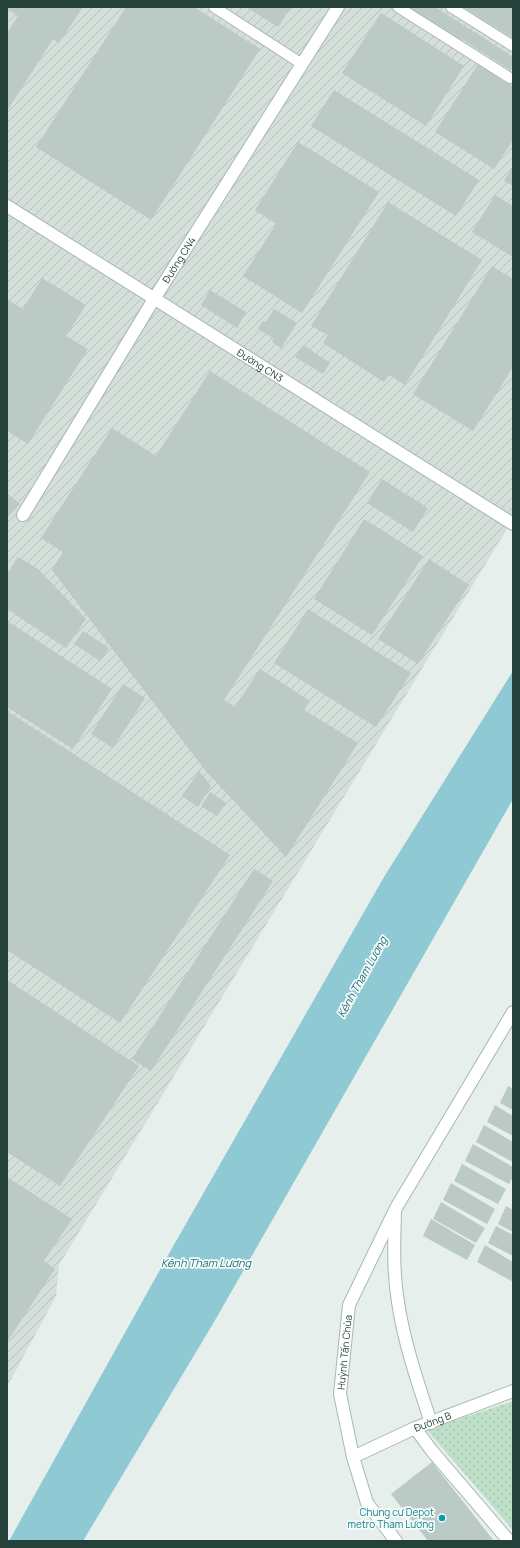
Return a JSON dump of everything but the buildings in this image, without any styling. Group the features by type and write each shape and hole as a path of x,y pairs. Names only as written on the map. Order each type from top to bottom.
{"street":[{"name":"Đường CN4","path":"23,515 154,299 338,7"},
{"name":"Đường CN3","path":"7,206 513,524"},
{"name":"Huỳnh Tấn Chùa","path":"396,1541 367,1504 353,1457 340,1394 349,1305 396,1208 513,1012"},
{"name":"Huỳnh Tấn Chùa","path":"396,1208 393,1250 398,1302 411,1360 431,1423"},
{"name":"Đường B","path":"353,1457 415,1428 513,1391"},
{"path":"415,1428 432,1451 509,1541"}],"lane":[{"path":"214,7 302,64"},
{"path":"398,7 510,78"},
{"path":"451,7 513,46"}],"shaded area":[{"path":"7,7 513,7 513,519 59,1265 56,1296 7,1387"}],"green space":[{"path":"513,1401 513,1530 427,1430"}],"water":[{"name":"Kênh Tham Lương","path":"513,671 513,799 214,1322 83,1541 9,1541 171,1250 384,877"}],"place":[{"name":"Chung cư Depot metro Tham Lương","path":"442,1518"}]}
